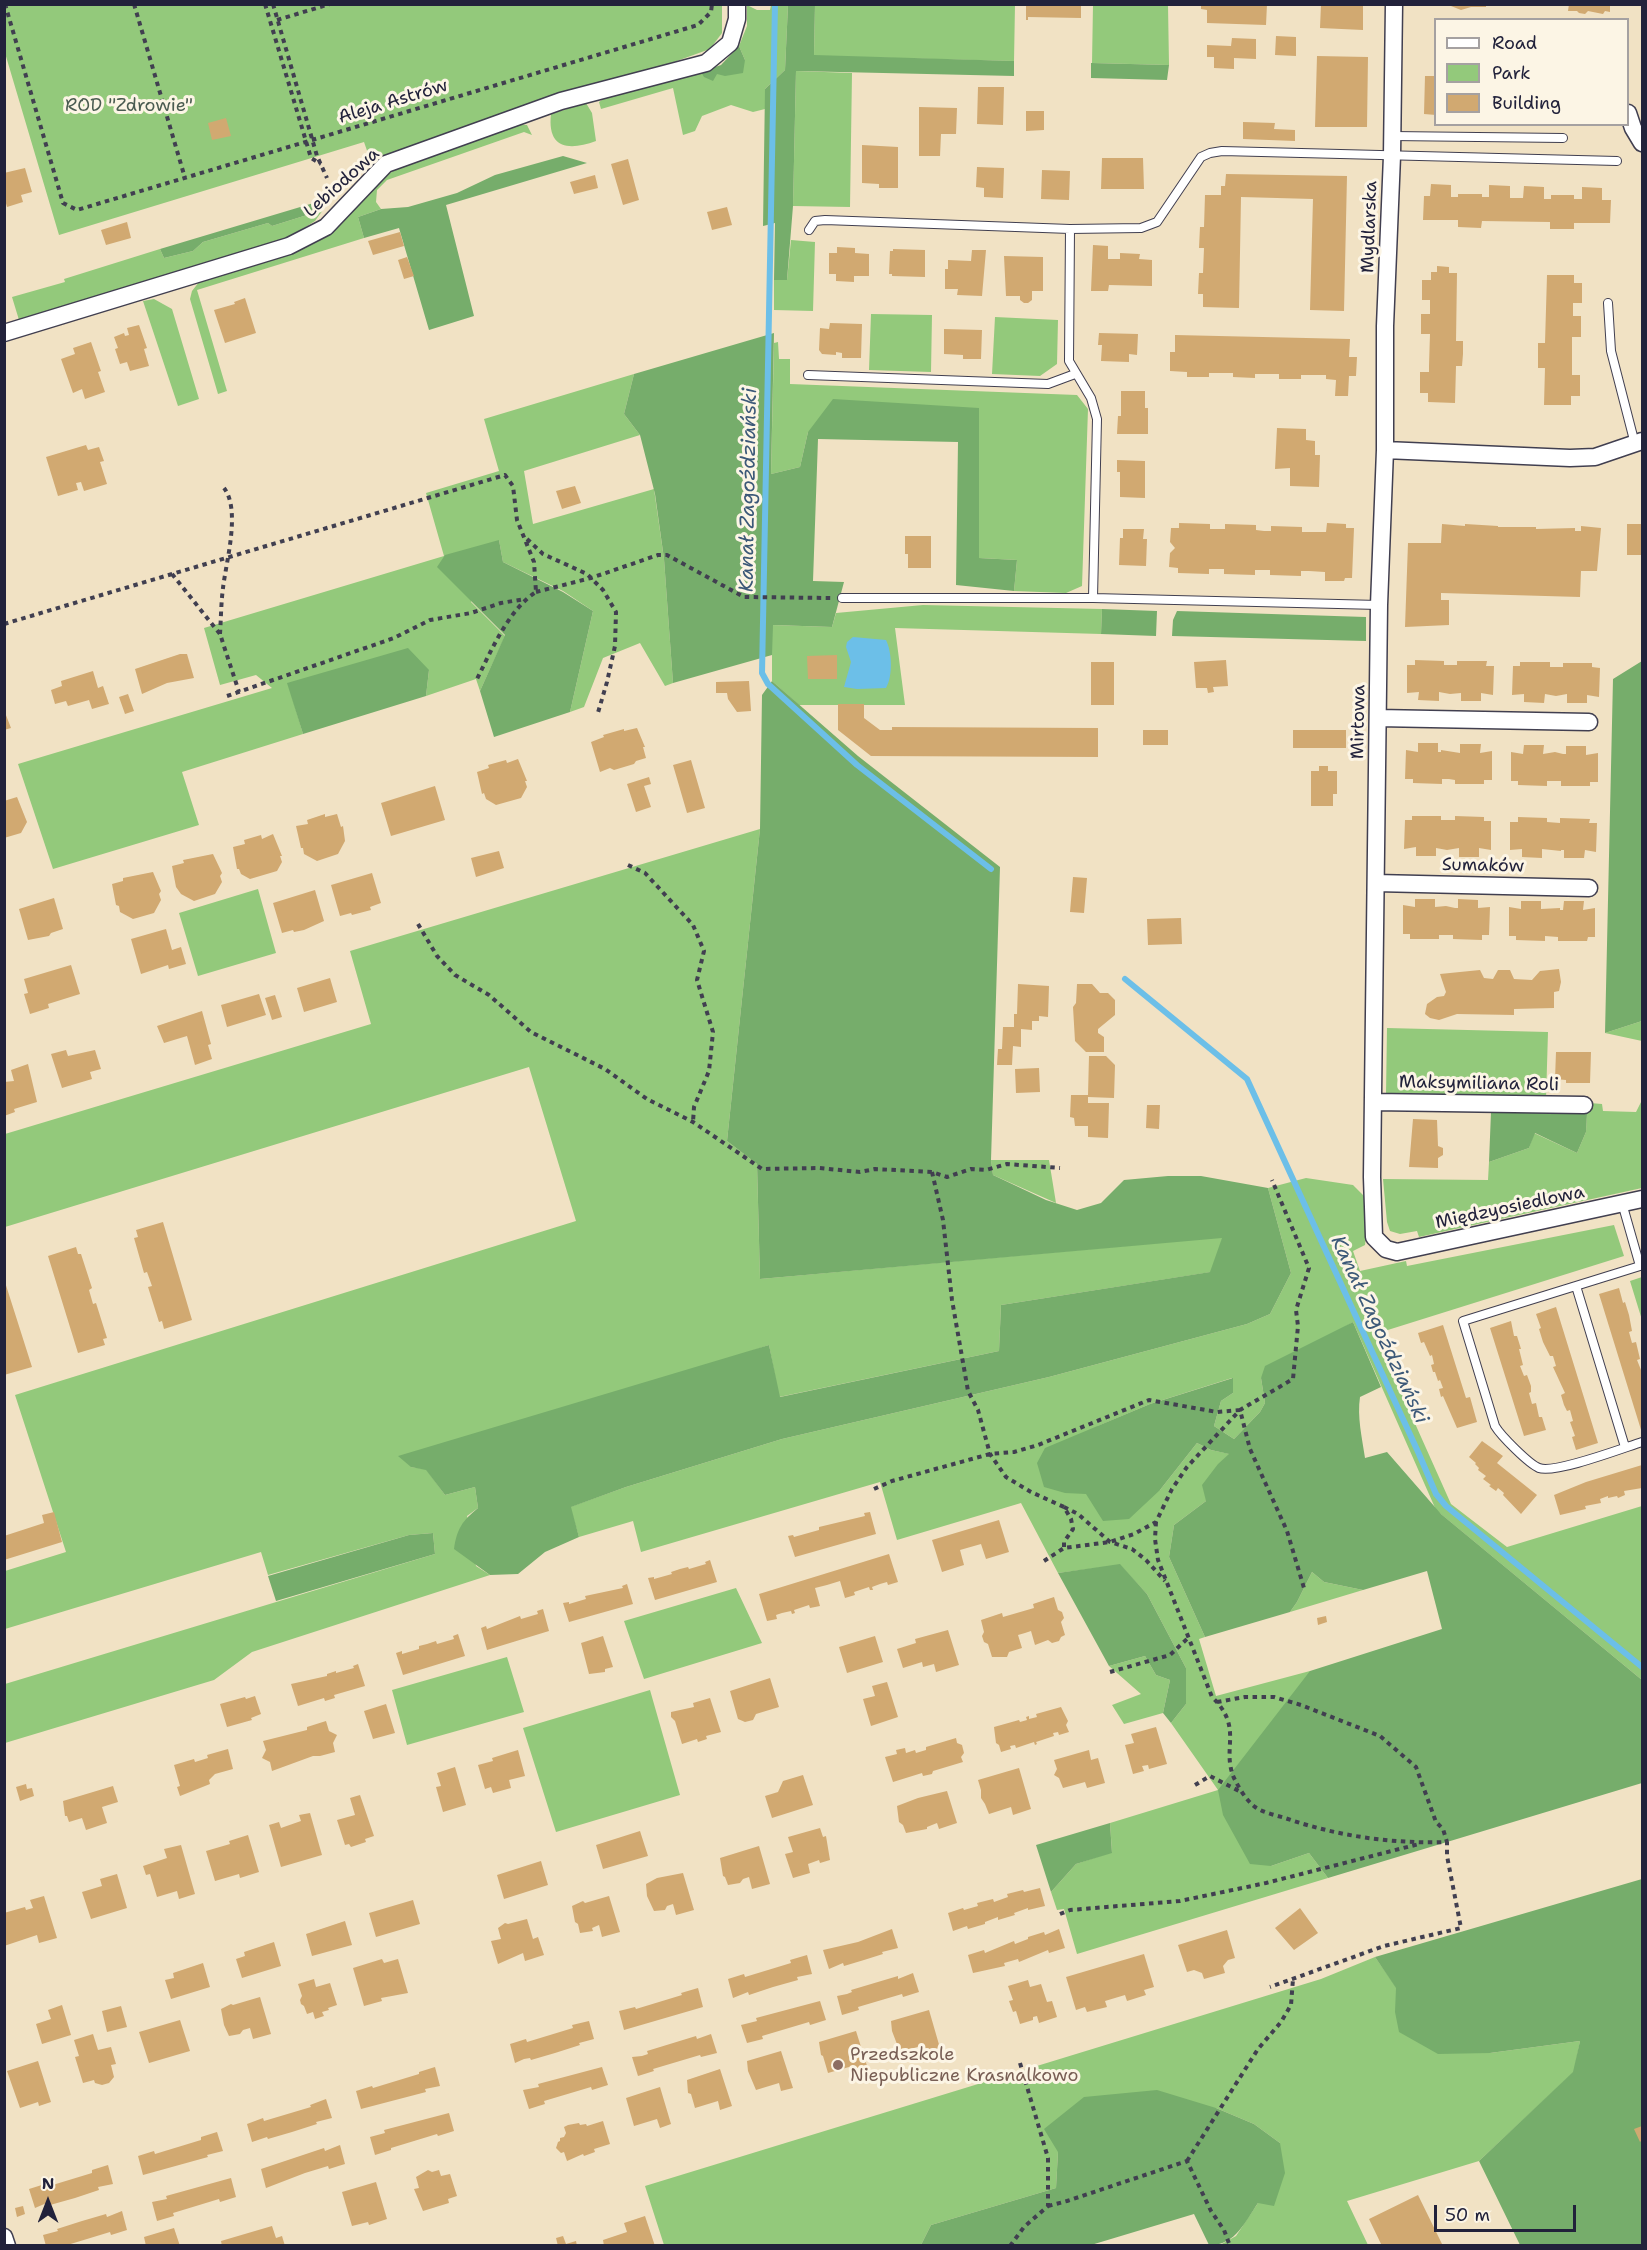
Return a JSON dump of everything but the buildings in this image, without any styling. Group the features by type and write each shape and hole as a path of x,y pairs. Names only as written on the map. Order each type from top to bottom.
{"street":[{"name":"Lebiodowa","path":"4,333 289,246 326,227 386,164 561,101 706,63 730,44 737,19 737,4"},
{"name":"Mydlarska","path":"1385,450 1385,326 1392,156 1394,4"},
{"path":"1629,116 1642,143"},
{"path":"1385,450 1570,458 1595,457 1639,442"},
{"name":"Mirtowa","path":"1385,450 1379,605 1372,1177 1374,1237 1386,1249"},
{"path":"1378,718 1589,722"},
{"name":"Sumaków","path":"1376,883 1589,888"},
{"name":"Maksymiliana Roli","path":"1374,1102 1584,1105"},
{"name":"Międzyosiedlowa","path":"1386,1249 1397,1252 1642,1199"},
{"path":"4,2237 7,2246"}],"lane":[{"path":"1392,136 1563,138"},
{"path":"809,230 815,221 825,220 1071,229 1141,228 1157,222 1201,158 1210,153 1617,161"},
{"path":"1071,229 1069,361 1091,398 1097,419 1093,598"},
{"path":"1608,303 1611,351 1639,442"},
{"path":"808,375 1048,384 1075,374"},
{"path":"842,598 1093,598 1379,605"},
{"path":"1622,1203 1640,1266 1463,1321 1495,1426 1502,1436 1538,1468 1554,1469 1642,1442"},
{"path":"1576,1286 1625,1447"}],"path":[{"name":"Aleja Astrów","path":"5,4 63,203 78,210 698,25 711,12 712,4"},
{"path":"134,4 185,178"},
{"path":"265,4 310,158 321,165"},
{"path":"273,4 317,156 327,178"},
{"path":"277,20 330,4"},
{"path":"4,624 506,475 513,486 517,520 534,562 536,592"},
{"path":"220,634 223,588 232,527 228,493 224,488"},
{"path":"526,538 543,554 587,574 603,590 616,612 615,646 597,716"},
{"path":"227,696 394,638 430,620 471,613 501,603 525,599 536,592 591,578 658,555 668,555 744,597 842,598"},
{"path":"172,574 220,634 239,692"},
{"path":"477,679 497,640 525,599"},
{"path":"628,865 645,873 693,925 704,951 697,980 713,1032 709,1071 693,1107 693,1122"},
{"path":"418,924 437,956 455,975 489,996 531,1032 605,1069 647,1099 693,1122 762,1169 819,1168 860,1172 875,1169 932,1172 947,1177 970,1169 986,1170 1007,1164 1060,1168"},
{"path":"932,1172 943,1220 952,1300 968,1391 978,1410 990,1454 1006,1477 1031,1492 1078,1514 1110,1542 1132,1549 1146,1560 1168,1584"},
{"path":"1272,1180 1309,1268 1296,1310 1298,1326 1293,1379 1239,1410 1187,1467 1172,1489 1156,1522 1155,1539 1158,1560 1212,1697 1231,1726 1233,1775 1242,1793 1254,1806 1308,1826 1380,1840 1447,1842"},
{"path":"874,1489 892,1481 990,1454 1014,1452 1038,1445 1149,1400 1216,1412 1239,1410"},
{"path":"1239,1410 1250,1449 1287,1531 1304,1588"},
{"path":"1064,1507 1073,1529 1064,1542 1064,1548"},
{"path":"1044,1561 1064,1548 1110,1542 1134,1534 1156,1522"},
{"path":"1110,1672 1170,1655 1189,1637"},
{"path":"1217,1702 1245,1697 1274,1697 1301,1705 1380,1736 1416,1767 1436,1822 1443,1829 1447,1842 1447,1856 1461,1928 1384,1946 1270,1987"},
{"path":"1195,1785 1210,1776 1242,1793"},
{"path":"1060,1914 1070,1910 1180,1901 1266,1883 1423,1843"},
{"path":"1010,2246 1024,2227 1048,2206 1187,2161 1258,2049 1281,2022 1291,2005 1293,1980"},
{"path":"1020,2063 1048,2158 1048,2206"},
{"path":"1187,2161 1211,2211 1224,2230 1230,2246"}],"green space":[{"name":"ROD \"Zdrowie\"","path":"5,5 722,5 722,33 710,49 674,62 558,94 385,155 372,165 364,142 59,235 5,53"},
{"path":"747,5 757,10 770,10 771,5 788,5 785,70 765,89 765,109 753,112 731,105 702,116 695,131 683,135 673,88 601,109 599,102 606,97 701,72 716,74 745,60 739,46 747,26"},
{"path":"788,5 815,5 814,55 1014,61 1014,76 796,71 793,206 787,280 774,280 775,223 763,226 765,89 785,70"},
{"path":"815,5 1015,5 1014,61 814,56"},
{"path":"1093,5 1168,5 1169,65 1092,63"},
{"path":"739,46 745,60 743,73 725,76 717,74 713,81 704,77 701,72 721,65"},
{"path":"1091,63 1169,65 1167,80 1091,78"},
{"path":"796,71 852,73 850,207 793,206"},
{"path":"586,103 592,113 596,141 569,146 556,141 551,126 551,114"},
{"path":"516,124 527,125 532,135 524,132 387,180 377,190 376,202 381,209 358,217 364,238 197,290 227,391 218,394 190,299 192,291 199,282 306,247 333,230 374,183 395,170"},
{"path":"563,156 587,163 446,205 474,316 429,330 399,228 364,238 358,217 381,209 408,207 457,193 495,175"},
{"path":"327,199 328,203 323,210 272,226 268,223 203,242 193,251 164,258 160,249"},
{"path":"323,210 315,221 287,239 19,320 12,297 65,282 64,279 160,249 164,258 193,251 203,242 268,223 272,226"},
{"path":"791,240 815,242 813,311 774,310 774,280 787,280"},
{"path":"154,299 172,309 199,399 178,406 143,301"},
{"path":"871,314 932,315 931,372 869,370"},
{"path":"995,317 1058,320 1057,364 1040,376 992,374"},
{"path":"774,333 771,474 800,467 808,432 833,399 979,408 979,558 1017,560 1014,591 956,585 958,442 818,439 813,581 844,582 832,627 773,625 772,655 673,683 664,559 655,494 640,435 624,414 634,374"},
{"path":"778,342 779,359 790,359 790,384 1077,395 1088,409 1082,586 1066,593 1014,591 1017,560 979,558 979,408 808,432 800,467 771,474 774,343"},
{"path":"634,374 624,414 640,435 524,471 533,524 654,489 664,559 673,683 665,686 640,643 603,658 584,707 570,712 593,611 563,591 503,562 499,540 471,602 505,636 480,691 476,679 426,696 429,670 288,683 303,734 182,772 199,825 53,869 18,764 272,688 256,675 220,685 204,628 444,556 426,493 499,471 484,419"},
{"path":"499,540 503,562 563,592 593,611 570,712 494,737 480,691 505,635 437,567 445,555"},
{"path":"923,605 1102,609 1101,634 895,628 905,705 799,705 772,681 772,625 832,627 836,613"},
{"path":"1102,609 1157,611 1156,636 1101,634"},
{"path":"1177,611 1366,617 1366,641 1172,636 1173,620"},
{"path":"408,648 429,670 426,696 303,734 287,683"},
{"path":"1642,661 1642,1021 1605,1033 1613,679"},
{"path":"772,681 858,756 1000,867 991,1160 993,1175 1046,1200 1077,1210 1101,1203 1124,1180 1201,1176 1268,1188 1291,1273 1270,1314 1247,1324 1049,1377 782,1439 626,1487 571,1507 579,1537 545,1552 518,1574 490,1575 454,1549 461,1526 478,1508 475,1487 445,1495 426,1470 411,1467 398,1456 769,1345 780,1397 999,1351 1001,1305 1210,1272 1222,1238 760,1279 757,1164 727,1141 760,829 762,695"},
{"path":"760,829 727,1141 757,1164 760,1279 1223,1237 1211,1272 1001,1305 999,1351 779,1397 769,1345 411,1467 426,1469 445,1495 475,1487 478,1508 467,1516 476,1566 490,1575 252,1652 214,1680 5,1743 5,1684 435,1554 433,1533 409,1535 268,1575 261,1552 5,1629 5,1571 66,1552 15,1395 576,1221 529,1067 5,1227 5,1134 371,1024 350,951"},
{"path":"258,889 276,953 198,976 179,913"},
{"path":"1642,1021 1642,1041 1605,1033"},
{"path":"1387,1028 1548,1032 1546,1099 1386,1094"},
{"path":"1642,1100 1642,1188 1419,1237 1417,1231 1400,1234 1390,1231 1383,1179 1488,1180 1489,1162 1529,1148 1534,1133 1577,1153 1586,1132 1587,1111 1590,1103 1602,1104 1603,1111 1636,1112"},
{"path":"1491,1112 1587,1114 1586,1132 1577,1153 1535,1133 1529,1148 1489,1162"},
{"path":"991,1160 1049,1160 1056,1203 993,1175"},
{"path":"1306,1178 1353,1185 1364,1196 1365,1245 1353,1251 1360,1271 1406,1261 1407,1266 1614,1225 1624,1256 1375,1334 1451,1504 1507,1547 1642,1506 1642,1680 1436,1510 1353,1322 1261,1378 1265,1403 1260,1412 1234,1439 1214,1426 1221,1401 1233,1393 1232,1378 1150,1404 1098,1426 1065,1493 1160,1490 1197,1443 1211,1450 1230,1454 1206,1501 1174,1525 1169,1557 1205,1637 1199,1639 1216,1696 1310,1671 1318,1707 1271,1866 1309,1853 1328,1878 1077,1954 1064,1909 1057,1910 1051,1892 1076,1864 1112,1852 1110,1823 1218,1790 1171,1723 1186,1704 1186,1668 1147,1594 1120,1565 1058,1573 1021,1503 897,1540 880,1482 641,1552 633,1521 579,1537 570,1507 626,1487 782,1439 1049,1377 1247,1324 1270,1314 1291,1273 1268,1188"},
{"path":"1642,1277 1642,1320 1630,1281"},
{"path":"1353,1322 1381,1387 1360,1397 1359,1420 1365,1458 1387,1452 1441,1514 1642,1680 1642,1783 1328,1878 1309,1853 1271,1866 1250,1864 1223,1815 1218,1790 1310,1671 1442,1629 1427,1571 1363,1590 1324,1582 1312,1572 1290,1612 1205,1637 1169,1557 1174,1525 1206,1501 1202,1485 1229,1454 1211,1450 1197,1443 1160,1490 1129,1519 1103,1521 1086,1494 1065,1493 1044,1487 1037,1463 1045,1448 1150,1404 1233,1378 1233,1393 1221,1401 1214,1426 1234,1439 1260,1412 1265,1403 1261,1378 1265,1366"},
{"path":"433,1533 435,1554 276,1601 268,1576 409,1535"},
{"path":"1120,1564 1147,1594 1186,1668 1186,1704 1171,1723 1163,1713 1170,1680 1156,1675 1145,1656 1109,1666 1058,1573"},
{"path":"1312,1572 1324,1582 1363,1590 1290,1612"},
{"path":"736,1588 762,1643 644,1679 624,1621"},
{"path":"1145,1656 1156,1675 1170,1680 1163,1713 1124,1724 1112,1705 1141,1694 1109,1666"},
{"path":"507,1657 524,1712 407,1745 392,1690"},
{"path":"650,1690 680,1795 556,1832 523,1728"},
{"path":"1110,1823 1112,1853 1076,1864 1051,1892 1036,1845"},
{"path":"1642,1879 1642,2245 1520,2245 1479,2161 1573,2072 1580,2041 1490,2053 1438,2054 1399,2032 1395,2012 1396,1988 1375,1957"},
{"path":"1375,1957 1401,1994 1490,2053 1580,2041 1574,2072 1479,2161 1347,2201 1368,2245 1220,2245 1236,2236 1258,2203 1280,2143 1254,2124 1216,2108 1058,2152 1056,2188 931,2225 921,2245 664,2245 645,2186 1321,1979"},
{"path":"1157,2090 1216,2108 1254,2124 1280,2143 1285,2173 1274,2206 1258,2203 1244,2225 1226,2242 1209,2245 1194,2214 1091,2245 921,2245 931,2225 1056,2188 1058,2152 1044,2129 1084,2097"}],"water":[{"path":"853,637 886,640 891,664 886,688 844,687 851,662 846,647 847,642"}],"waterway":[{"name":"Kanał Zagoździański","path":"775,4 762,673 768,684 857,765 991,869"},
{"name":"Kanał Zagoździański","path":"1125,979 1247,1079 1436,1494 1446,1506 1642,1667"}],"place":[{"name":"Przedszkole Niepubliczne Krasnalkowo","path":"838,2065"}]}
